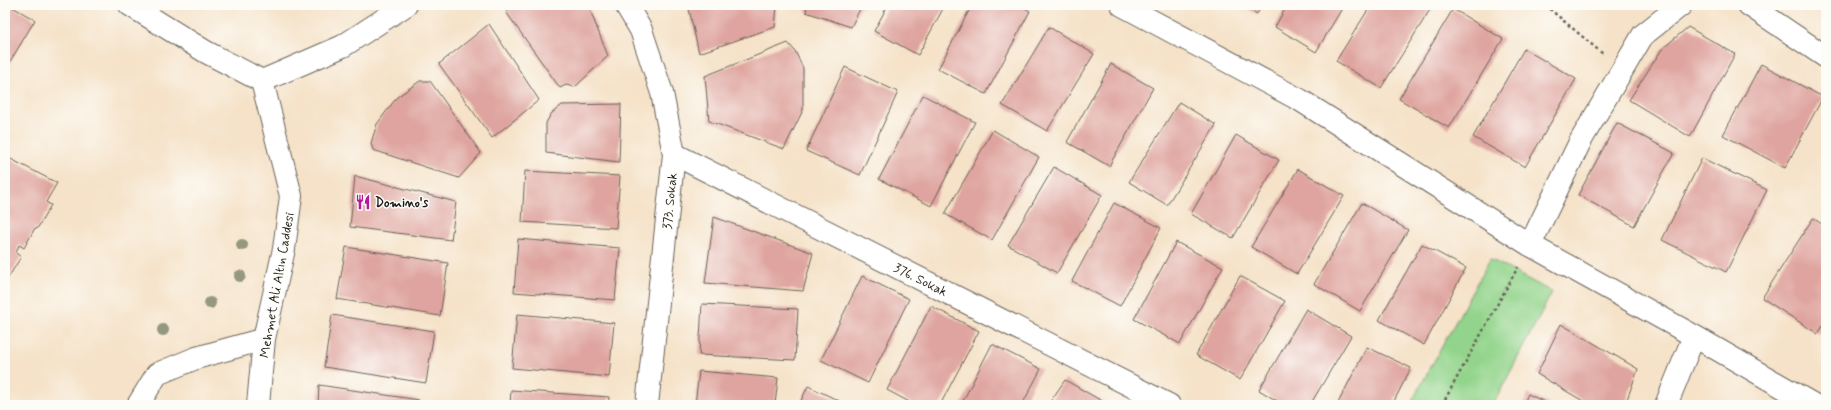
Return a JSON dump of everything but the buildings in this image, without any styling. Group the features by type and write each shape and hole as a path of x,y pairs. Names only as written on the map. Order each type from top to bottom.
{"street":[{"path":"130,5 206,52 262,80 343,46 406,5"},
{"name":"373. Sokak","path":"626,5 641,30 660,86 674,154 647,405"},
{"path":"1122,5 1300,100 1413,173 1530,245 1694,336 1814,405"},
{"path":"1530,245 1581,140 1643,35 1681,5"},
{"path":"1749,5 1826,57"},
{"name":"Mehmet Ali Altın Caddesi","path":"258,405 264,340 284,249 290,196 262,80"},
{"name":"376. Sokak","path":"674,154 1169,405"},
{"path":"1666,405 1694,336"},
{"path":"138,405 157,374 196,358 264,340"}],"path":[{"path":"1545,5 1623,70"},
{"path":"1442,405 1530,245"}],"green space":[{"path":"1490,259 1552,292 1493,405 1410,405"}],"place":[{"name":"Domino's","path":"363,202"}]}
